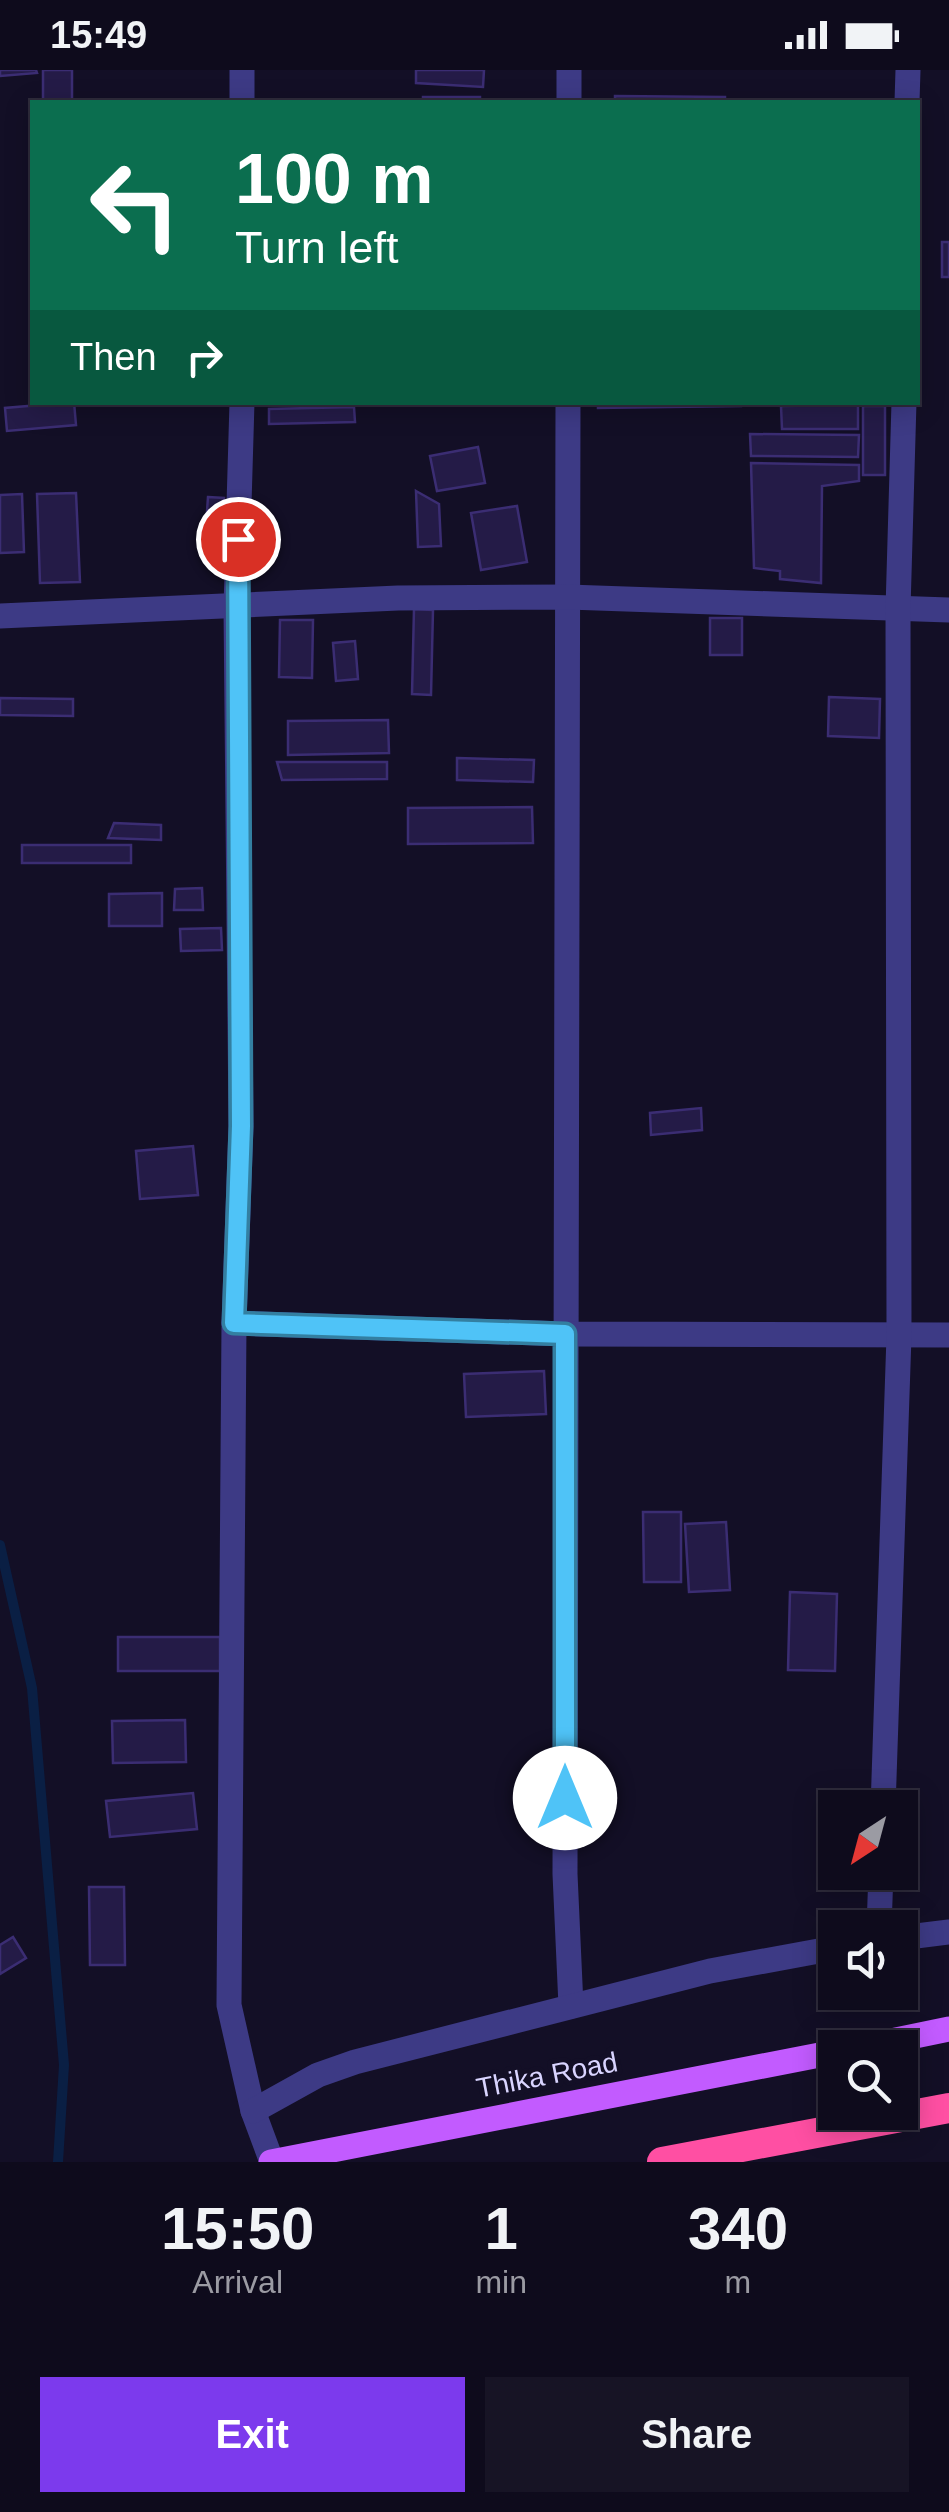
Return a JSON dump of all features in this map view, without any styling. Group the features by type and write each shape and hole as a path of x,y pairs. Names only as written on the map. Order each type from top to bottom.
{"highway":[{"path":"662,2162 949,2108"}],"main road":[{"path":"918,2036 949,2030"},
{"name":"Thika Road","path":"272,2162 818,2055"}],"street":[{"path":"242,70 242,100"},
{"path":"569,70 569,100"},
{"path":"907,100 908,70"},
{"path":"242,405 236,608 241,1126 234,1323 229,2006 253,2111 272,2162"},
{"path":"568,405 565,1874 570,2006"},
{"path":"884,1790 900,1336 898,609 904,405"},
{"path":"0,616 398,598 568,597 949,610"},
{"path":"234,1323 565,1334 949,1336"},
{"path":"918,1936 949,1932"},
{"path":"253,2111 318,2075 355,2062 710,1971 818,1951"}],"building":[{"path":"0,70 36,70 37,73 0,76"},
{"path":"43,70 72,70 72,100 43,100"},
{"path":"416,70 484,70 483,87 416,83"},
{"path":"615,96 725,97 725,100 615,100"},
{"path":"423,97 480,97 480,100"},
{"path":"942,242 949,242 949,277 942,277"},
{"path":"74,405 76,425 7,431 5,408"},
{"path":"598,405 741,405 741,406"},
{"path":"858,405 858,429 782,429 781,406"},
{"path":"863,406 885,406 885,475 863,475"},
{"path":"354,407 355,422 269,424 269,409"},
{"path":"750,434 859,435 858,457 751,456"},
{"path":"478,447 485,483 437,491 430,456"},
{"path":"751,463 859,465 859,481 822,486 821,583 780,579 780,571 754,568"},
{"path":"416,491 439,504 441,546 418,547"},
{"path":"76,493 80,582 40,583 37,494"},
{"path":"22,494 24,552 0,553 0,495"},
{"path":"208,497 224,498 221,541 205,540"},
{"path":"517,506 527,562 481,570 471,513"},
{"path":"414,609 433,610 431,695 412,694"},
{"path":"710,618 742,618 742,655 710,655"},
{"path":"280,620 313,620 312,678 279,677"},
{"path":"355,641 358,679 336,681 333,643"},
{"path":"829,697 880,699 879,738 828,736"},
{"path":"0,698 73,699 73,716 0,715"},
{"path":"388,720 389,753 288,755 288,721"},
{"path":"457,758 534,760 533,782 457,780"},
{"path":"277,762 387,762 387,779 282,780"},
{"path":"532,807 533,843 408,844 408,808"},
{"path":"114,823 161,825 161,840 108,838"},
{"path":"22,845 131,845 131,863 22,863"},
{"path":"202,888 203,910 174,910 175,889"},
{"path":"162,893 162,926 109,926 109,894"},
{"path":"221,928 222,950 181,951 180,929"},
{"path":"701,1108 702,1130 651,1135 650,1113"},
{"path":"193,1146 198,1195 140,1199 136,1151"},
{"path":"544,1371 546,1414 466,1417 464,1374"},
{"path":"643,1512 681,1512 681,1582 644,1582"},
{"path":"726,1522 730,1590 689,1592 685,1524"},
{"path":"790,1592 837,1594 835,1671 788,1670"},
{"path":"118,1637 220,1637 220,1671 118,1671"},
{"path":"185,1720 186,1762 113,1763 112,1721"},
{"path":"193,1793 197,1829 110,1837 106,1801"},
{"path":"89,1887 124,1887 125,1965 90,1965"},
{"path":"13,1937 26,1958 0,1974 0,1945"}],"waterway":[{"path":"0,1545 32,1688 64,2065 58,2162"}],"route":[{"path":"238,539 241,1126 234,1323 280,1328 565,1334 565,1798"}]}
